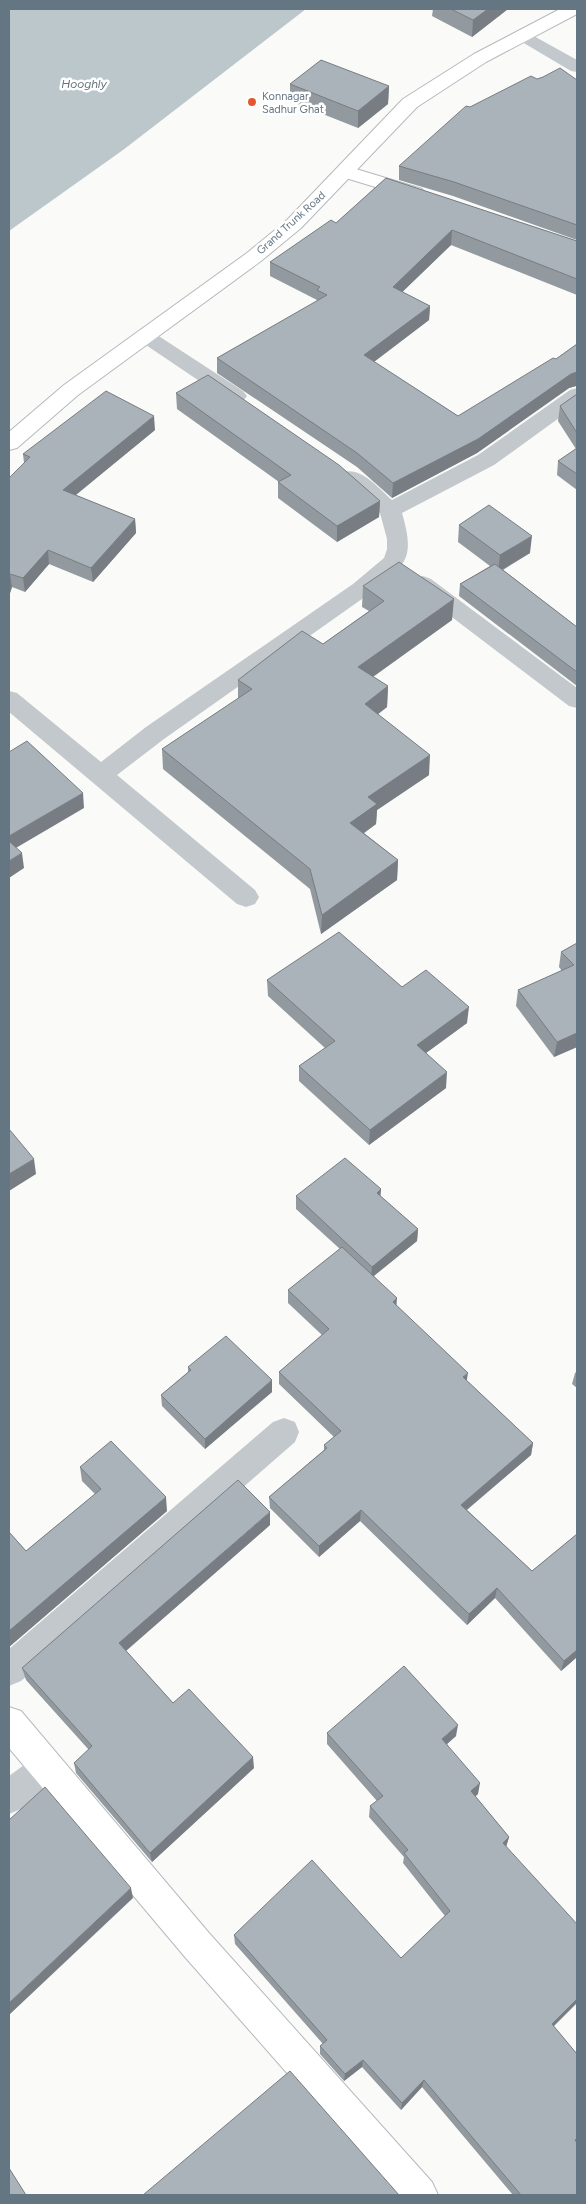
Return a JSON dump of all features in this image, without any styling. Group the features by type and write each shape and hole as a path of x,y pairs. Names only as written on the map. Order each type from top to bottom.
{"main road":[{"name":"Grand Trunk Road","path":"9,443 71,390 144,335 254,257 294,224 346,172 387,125 410,104 450,76 573,9"},
{"path":"346,172 436,199"},
{"path":"9,1723 197,1945 419,2195"}],"street":[{"path":"523,35 577,67"},
{"path":"144,335 254,409"},
{"path":"390,510 486,460 577,395"},
{"path":"102,774 155,733 361,589 394,562 398,553 399,540 390,510 332,463"},
{"path":"394,562 577,700"},
{"path":"9,699 102,774 246,897"},
{"path":"9,1670 284,1432"},
{"path":"9,1797 48,1769"}],"water":[{"name":"Hooghly","path":"9,9 306,9 123,150 9,231"}],"building":[{"path":"451,9 488,9 473,20"},
{"path":"321,60 389,86 358,111 290,84"},
{"path":"560,68 577,80 577,225 454,182 399,166 466,106 470,107 531,76 537,79"},
{"path":"386,178 577,241 577,279 452,230 393,287 430,306 364,355 458,416 553,358 556,359 577,344 577,372 571,374 478,439 393,483 357,453 217,358 327,295 317,290 320,287 270,262 331,220 336,223"},
{"path":"208,375 339,465 380,501 337,526 278,482 291,475 176,393"},
{"path":"106,391 154,416 63,490 135,519 91,568 48,550 23,578 10,574 9,577 9,478 30,457 23,454"},
{"path":"577,394 577,433 560,406"},
{"path":"577,448 577,474 558,461"},
{"path":"489,505 532,536 500,555 459,525"},
{"path":"399,562 454,599 358,667 388,686 365,704 430,755 368,797 377,804 350,823 398,860 322,915 310,869 162,749 252,689 238,680 302,631 323,644 384,601 363,586"},
{"path":"495,564 577,627 577,672 460,584"},
{"path":"27,741 83,793 9,836 9,752"},
{"path":"9,841 22,853 9,861"},
{"path":"339,932 402,987 426,970 469,1007 417,1045 447,1072 370,1130 299,1066 335,1041 267,980"},
{"path":"577,943 577,1033 557,1042 518,990 574,965 561,952"},
{"path":"9,1129 34,1159 9,1174"},
{"path":"345,1158 381,1189 377,1193 418,1229 372,1267 296,1196"},
{"path":"342,1247 397,1298 393,1302 468,1373 463,1377 533,1443 461,1505 532,1571 577,1534 577,1650 564,1661 497,1588 469,1614 361,1510 319,1546 269,1497 327,1448 324,1445 341,1431 279,1372 329,1329 288,1290"},
{"path":"226,1336 272,1380 205,1439 161,1395 191,1370 188,1367"},
{"path":"111,1441 166,1497 9,1631 9,1532 26,1551 101,1489 80,1467"},
{"path":"238,1480 270,1512 119,1643 173,1703 189,1689 253,1757 150,1853 74,1763 92,1746 22,1668"},
{"path":"404,1666 458,1725 442,1739 480,1783 471,1791 509,1837 503,1843 577,1924 577,1999 552,2024 577,2054 577,2138 575,2140 577,2143 577,2195 521,2195 424,2080 402,2103 363,2060 345,2074 320,2046 327,2040 234,1935 312,1860 401,1958 450,1911 404,1853 408,1850 370,1806 383,1796 327,1733"},
{"path":"45,1787 131,1888 9,2003 9,1820"},
{"path":"290,2071 399,2195 143,2195"},
{"path":"9,2168 26,2195 9,2195"}],"place":[{"name":"Konnagar Sadhur Ghat","path":"252,102"}]}
